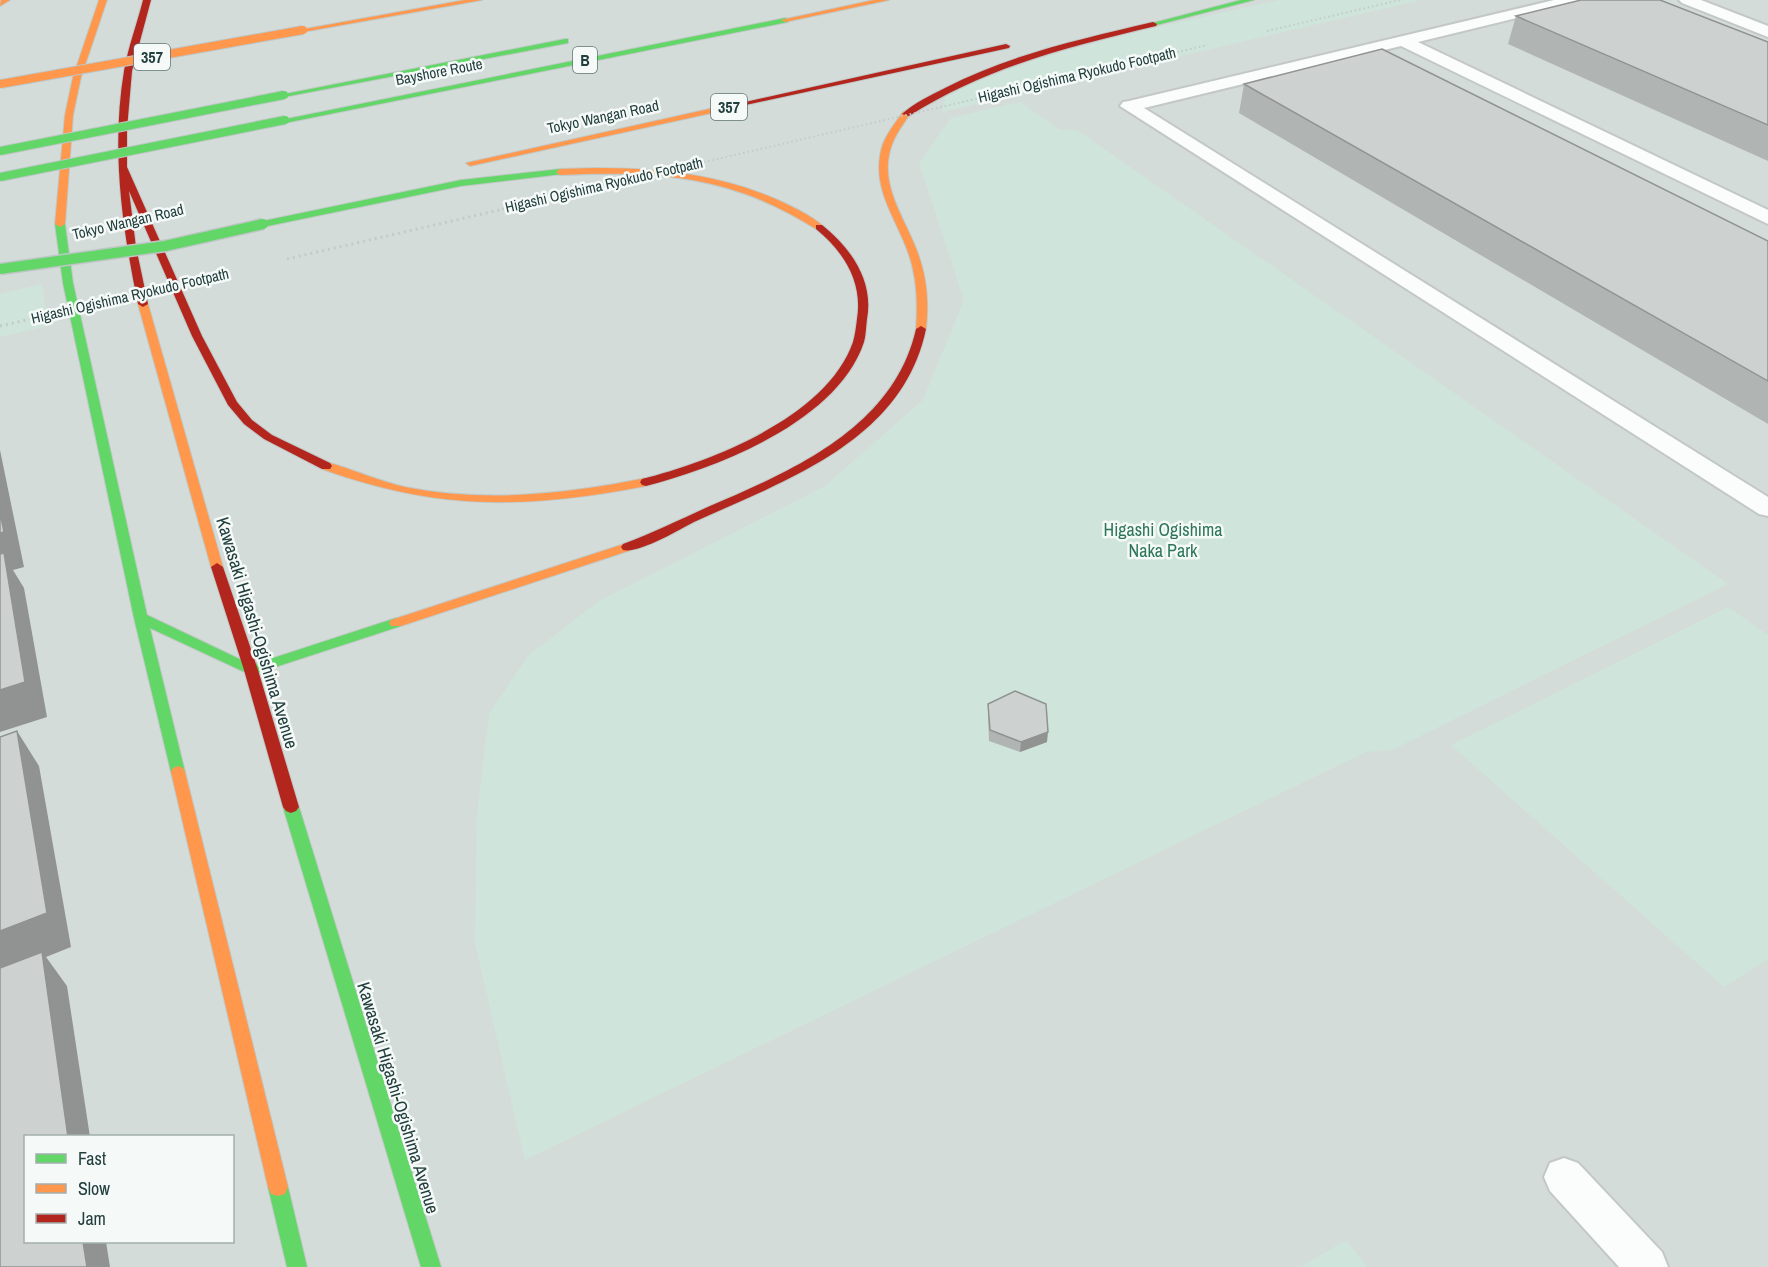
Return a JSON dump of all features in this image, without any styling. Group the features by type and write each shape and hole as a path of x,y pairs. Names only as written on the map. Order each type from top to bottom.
{"main road":[{"path":"0,4 6,0"},
{"path":"103,0 92,29 69,115 60,221 68,283 141,618 297,1267"},
{"name":"Kawasaki Higashi-Ogishima Avenue","path":"147,0 125,90 123,167 135,268 150,334 221,581 251,670 330,939 431,1267"},
{"name":"357","path":"0,84 478,0"},
{"name":"Bayshore Route","path":"0,177 885,0"},
{"path":"1049,36 1213,0"},
{"path":"141,618 251,670 632,544 794,473 838,443 880,410 908,374 920,341 923,307 919,273 889,199 883,172 888,139 892,130 906,114 935,94 1002,64 1067,45 1250,0"},
{"name":"Bayshore Route","path":"0,151 575,39"},
{"name":"Tokyo Wangan Road","path":"452,167 1017,43"},
{"path":"0,269 165,246 422,191 532,175 605,170 633,171 710,180 767,197 814,223 849,255 862,279 866,305 861,334 849,364 805,408 776,428 701,467 600,491 546,499 464,500 398,491 329,469 286,447 251,426 233,405 182,304 123,167"},
{"name":"Tokyo Wangan Road","path":"0,269 164,231"}],"lane":[{"path":"1573,0 1129,106 1768,508"},
{"path":"1687,0 1768,32"},
{"path":"1403,41 1768,218"},
{"path":"1564,1177 1647,1267"}],"path":[{"path":"1260,33 1400,0"},
{"name":"Higashi Ogishima Ryokudo Footpath","path":"286,260 1218,43"},
{"name":"Higashi Ogishima Ryokudo Footpath","path":"0,326 137,295"}],"shaded area":[{"path":"0,0 1768,0 1768,1267 0,1267"}],"green space":[{"path":"1279,0 1421,0 942,112 946,93 1027,63 1110,39"},
{"name":"Higashi Ogishima Naka Park","path":"1020,102 1060,130 1077,130 1728,584 1392,750 1366,752 525,1160 475,943 477,816 489,714 528,656 599,601 825,486 923,400 964,300 919,163 951,118"},
{"path":"42,284 48,326 0,337 0,294"},
{"path":"1728,607 1768,635 1768,959 1724,987 1451,745"},
{"path":"1346,1240 1367,1267 1301,1267"}],"building":[{"path":"1581,0 1660,0 1768,42 1768,125 1516,16"},
{"path":"1382,49 1768,241 1768,381 1244,84"},
{"path":"0,512 4,532 0,533"},
{"path":"4,553 25,682 0,690 0,554"},
{"path":"1015,691 1046,704 1048,732 1021,742 990,730 988,704"},
{"path":"17,731 47,913 0,931 0,737"},
{"path":"42,952 68,1135 24,1135 24,1243 83,1243 87,1267 0,1267 0,968"}],"traffic: fast":[{"path":"1153,24 1250,0"},
{"path":"285,120 785,20"},
{"path":"284,95 565,41"},
{"path":"0,151 284,95"},
{"path":"0,177 285,120"},
{"path":"263,224 461,183 560,172"},
{"path":"60,224 68,283 141,618 178,772"},
{"path":"0,269 165,246 263,224"},
{"path":"141,618 251,670 396,623"},
{"path":"291,807 431,1267"},
{"path":"278,1187 297,1267"}],"traffic: slow":[{"path":"0,4 6,0"},
{"path":"60,224 69,115 77,77 103,0"},
{"path":"303,30 478,0"},
{"path":"785,20 885,0"},
{"path":"0,84 303,30"},
{"path":"470,163 718,109"},
{"path":"906,114 891,135 884,155 884,175 888,194 919,273 922,301 921,329"},
{"path":"560,172 628,171 695,177 760,195 790,209 819,227"},
{"path":"143,304 217,567"},
{"path":"326,466 365,480 404,490 484,499 525,499 565,495 646,482"},
{"path":"396,623 627,547"},
{"path":"178,772 278,1187"}],"traffic: jam":[{"path":"143,304 127,218 122,129 128,71 147,0"},
{"path":"906,114 934,96 994,69 1057,48 1153,24"},
{"path":"718,109 1006,46"},
{"path":"123,167 197,336 232,403 248,422 268,437 326,466"},
{"path":"646,482 678,474 749,445 785,424 816,400 842,373 858,342 864,308 863,296 856,273 845,252 819,227"},
{"path":"627,547 774,483 836,446 875,414 892,395 906,375 916,353 921,329"},
{"path":"217,567 251,670 291,807"}]}
